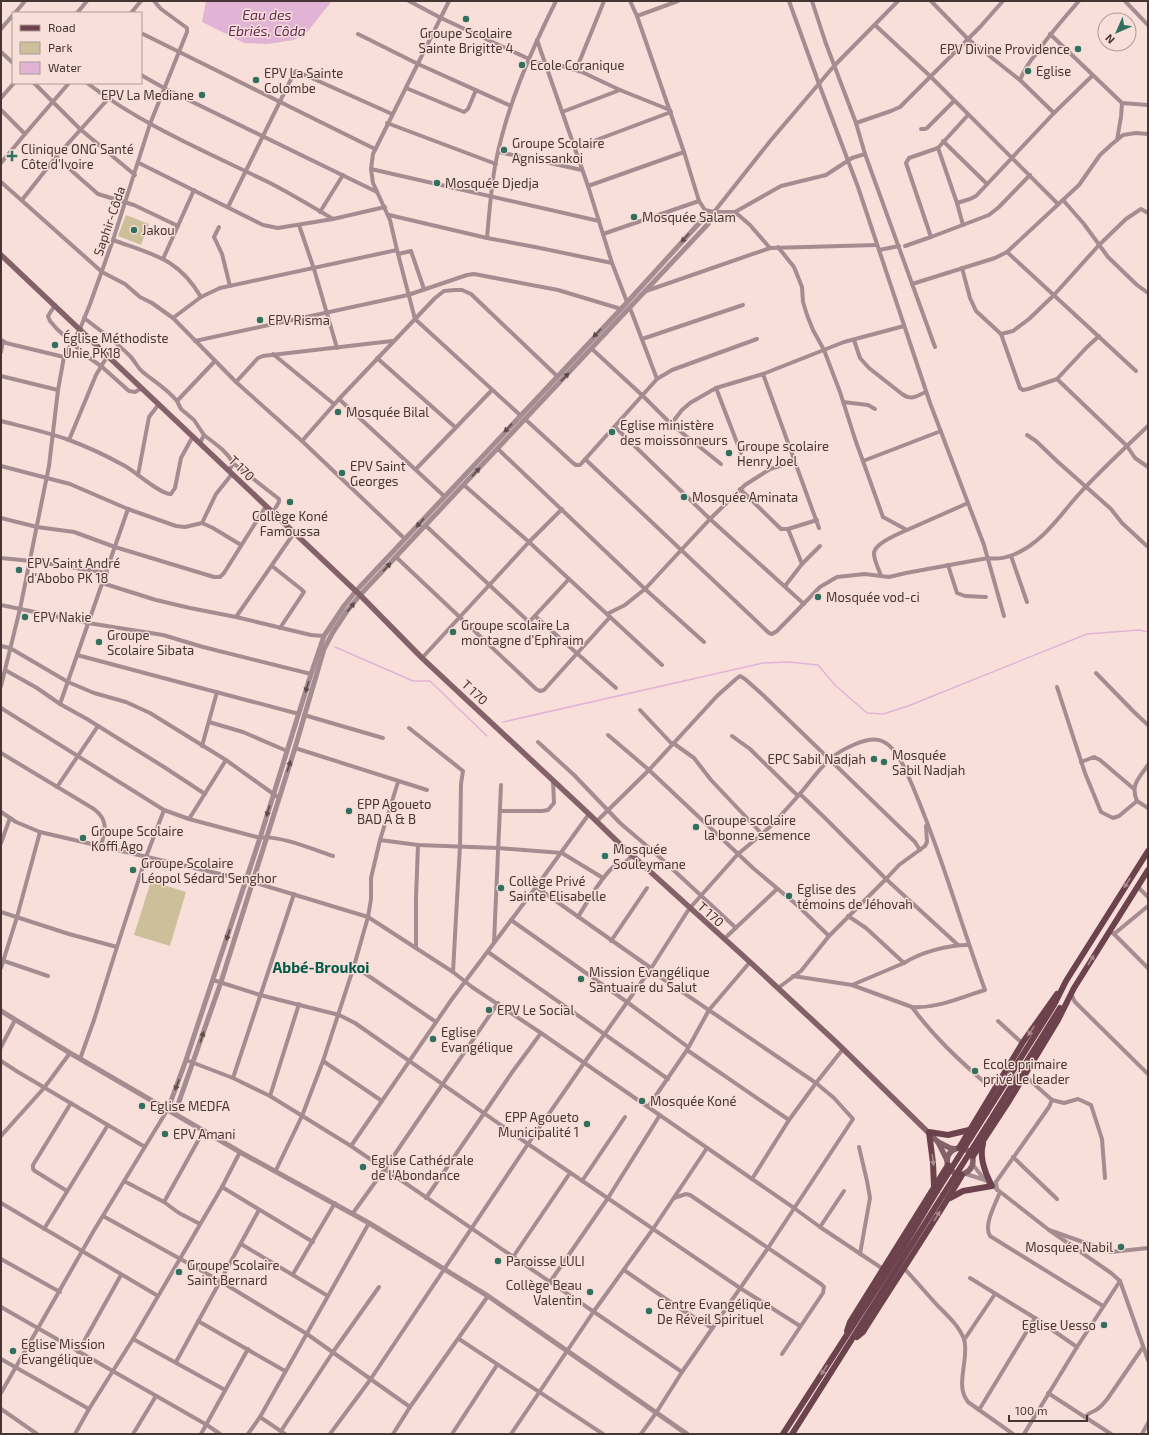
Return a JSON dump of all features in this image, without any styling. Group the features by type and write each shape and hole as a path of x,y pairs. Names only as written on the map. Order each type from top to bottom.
{"main road":[{"name":"T 170","path":"1,255 80,328 358,593 422,658 632,855 778,988 938,1142"},
{"path":"852,1340 863,1332 946,1197 990,1114 1054,1005 1062,988 1148,851"},
{"path":"845,1338 850,1322 883,1269 936,1189 990,1114 1111,933 1137,886 1148,870"},
{"path":"783,1434 845,1338 936,1189 949,1154 957,1149 1023,1042 1051,1001 1062,988"},
{"path":"973,1156 1058,1020 1070,994"},
{"path":"936,1189 929,1132 948,1135 969,1130"},
{"path":"985,1138 982,1146 982,1161 986,1176 996,1189"},
{"path":"938,1142 953,1172 964,1174"},
{"path":"792,1434 946,1197 964,1174 969,1172 974,1165 973,1156 968,1150 950,1148 938,1142"},
{"path":"946,1197 962,1191 996,1189"}],"street":[{"path":"16,12 25,1"},
{"path":"78,12 87,1"},
{"path":"132,12 141,1"},
{"name":"Saphir-Côda","path":"1,686 20,609 37,527 53,435 58,390 64,357 80,328 102,272 139,163 150,124 187,32 187,28 160,9 154,1"},
{"path":"409,1 529,61 559,65 576,70 670,111"},
{"path":"449,1 375,149 371,169 373,183 389,215 397,252 415,319 520,415"},
{"path":"487,238 490,196 496,164 511,106 537,40 556,1"},
{"path":"576,70 604,1"},
{"path":"630,1 637,16 670,111 699,200 705,210 714,212 735,212 781,186 826,175 858,156 865,154"},
{"path":"637,16 678,1"},
{"path":"789,1 858,187 926,392 988,558 1004,616"},
{"path":"812,1 834,66 856,123 865,154 935,347"},
{"path":"175,1113 221,982 295,748 311,674 324,636 344,606 396,557 708,224 714,212 753,163 834,66 898,1"},
{"path":"931,1 968,38 1020,80 1054,113"},
{"path":"856,123 900,107 1003,1"},
{"path":"1020,80 1029,62 1050,34 1079,1"},
{"path":"1124,1 1148,25"},
{"path":"81,8 84,12"},
{"path":"1,29 12,16"},
{"path":"875,25 930,76 1058,204"},
{"path":"142,33 375,149"},
{"path":"358,34 418,64 511,106"},
{"path":"1050,34 1122,104 1148,105"},
{"path":"537,40 588,186 612,263 627,302"},
{"path":"1,52 12,62"},
{"path":"228,207 279,102 296,71 392,114"},
{"path":"142,76 164,88 377,192"},
{"path":"957,203 973,198 1054,113 1092,76"},
{"path":"1,98 13,84"},
{"path":"35,84 80,129 135,175"},
{"path":"1,164 52,101 68,84"},
{"path":"88,84 108,99 150,124 300,199 333,219"},
{"path":"406,88 464,112 468,109 476,90"},
{"path":"562,112 620,90"},
{"path":"22,200 56,157 108,99"},
{"path":"921,129 927,128 954,101"},
{"path":"1116,140 1122,104"},
{"path":"1,110 25,134"},
{"path":"575,148 670,111"},
{"path":"931,237 906,163 909,158 938,148 968,115"},
{"path":"387,123 496,164"},
{"path":"912,284 995,258 1007,252 1079,185 1100,155 1116,140 1123,135 1136,133 1148,134"},
{"path":"943,141 987,184"},
{"path":"938,148 963,225"},
{"path":"499,152 582,170"},
{"path":"588,186 684,152"},
{"path":"56,157 98,194 126,202 178,226"},
{"path":"139,163 263,225 271,227 278,228 299,225 385,207"},
{"path":"371,169 599,221"},
{"path":"320,212 343,175"},
{"path":"905,246 989,215 999,207 1030,175"},
{"path":"1,182 102,272 125,284 140,297 157,306 173,318 236,382 302,441 405,539"},
{"path":"163,259 194,190"},
{"path":"603,234 699,200"},
{"path":"1062,200 1084,224 1108,257 1148,293"},
{"path":"1001,334 1013,332 1028,319 1054,295 1099,245 1126,219 1141,209 1148,213"},
{"path":"1,1393 39,1329 82,1251 168,1109 213,980 287,751 324,649 333,632 358,593 444,496 621,309 702,220 714,212"},
{"path":"735,212 750,225 770,248"},
{"path":"389,215 487,238 612,263"},
{"path":"299,225 314,269 337,348"},
{"path":"219,227 214,237 222,254 230,286"},
{"path":"113,240 175,265 194,284 201,297"},
{"path":"644,292 770,248 878,248 899,246"},
{"path":"778,247 794,267 802,287 803,302 807,314 813,330 824,350 884,517 906,530"},
{"path":"173,318 201,297 212,291 230,286 411,250 424,289"},
{"path":"1007,252 1136,371"},
{"path":"962,268 970,298 976,311 1001,334 1020,388 1023,390 1057,379 1099,336"},
{"path":"195,341 408,295 467,275 480,274 558,290 621,309"},
{"path":"302,441 392,341 444,291 462,290 471,294 557,376"},
{"path":"642,339 743,305"},
{"path":"55,306 48,316 50,321 57,329 128,391 135,392 142,388"},
{"path":"630,308 657,379"},
{"path":"84,318 132,357 144,373 165,388 177,401 181,409 194,420 204,435 222,449 233,463 279,499 279,502 273,512"},
{"path":"671,424 682,410 690,403 716,388 763,374 854,340 904,326"},
{"path":"525,419 573,463 580,465 657,379 672,370 757,339"},
{"path":"854,340 860,358 869,368 902,394 908,398 912,398 926,392"},
{"path":"1,352 2,341 64,357"},
{"path":"236,382 258,358 273,354 392,341"},
{"path":"592,349 671,424 721,464"},
{"path":"273,354 334,404"},
{"path":"69,440 101,366 108,355"},
{"path":"377,358 455,427"},
{"path":"177,401 215,361"},
{"path":"763,374 819,528"},
{"path":"1,376 58,390"},
{"path":"1057,379 1127,446 1135,458 1148,467"},
{"path":"716,388 741,453"},
{"path":"416,469 492,390"},
{"path":"339,399 444,496"},
{"path":"843,402 868,405 875,410"},
{"path":"138,475 149,417 159,404"},
{"path":"1,421 69,440 98,452 138,475 166,495 171,494 175,488 181,458 193,436"},
{"path":"585,460 769,633 772,634 777,631 820,587 837,577 865,574 889,577 988,558 998,559 1012,556 1036,542 1086,487 1148,426"},
{"path":"615,427 710,518 804,604"},
{"path":"863,461 941,431"},
{"path":"1027,434 1111,509 1122,523 1148,547"},
{"path":"200,443 204,435"},
{"path":"498,449 645,589 704,642"},
{"path":"396,557 536,689 540,691 544,690 609,616 645,589 710,518 740,489 757,476 770,469 795,461"},
{"path":"202,523 216,494 230,472 233,463"},
{"path":"1,466 75,486 128,509 176,526 185,527 202,523 241,545"},
{"path":"464,485 529,542 662,665"},
{"path":"740,489 781,529 788,529 817,520"},
{"path":"881,576 873,554 874,549 878,545 906,530 968,503"},
{"path":"1,518 37,527 74,532 116,547 214,577 220,576 224,573 266,506"},
{"path":"60,704 102,583 107,573 128,509"},
{"path":"422,658 529,542 562,509"},
{"path":"425,526 525,620 531,620 569,579"},
{"path":"788,529 802,564"},
{"path":"236,617 294,533"},
{"path":"785,586 802,564 820,546"},
{"path":"1012,556 1027,602"},
{"path":"1,558 107,573"},
{"path":"948,565 957,593 965,596 986,597"},
{"path":"272,566 304,592 280,628"},
{"path":"102,583 156,600 311,635 324,636"},
{"path":"1,605 88,623 163,635 210,649 311,674"},
{"path":"535,616 616,688"},
{"path":"1,646 10,648 68,682 94,694 133,705 159,719 226,760 279,798"},
{"path":"77,656 217,692 384,738"},
{"path":"5,670 164,766 205,794"},
{"path":"1096,673 1148,725"},
{"path":"597,822 649,770 717,696 740,676 764,696 830,759 915,842 920,850"},
{"path":"1057,687 1081,762 1101,812 1113,818 1119,816 1137,801"},
{"path":"202,746 217,692"},
{"path":"1,708 164,810 189,819 260,838 267,836 333,856"},
{"path":"640,710 672,744 694,758 711,780 762,834"},
{"path":"209,722 243,732 287,751"},
{"path":"57,787 98,726"},
{"path":"409,728 463,771 461,784 460,846 454,972"},
{"path":"608,735 649,770 738,854 797,905 829,936"},
{"path":"732,736 750,749 825,818 886,879 958,945"},
{"path":"330,1434 370,1380 528,1144 650,969 690,908 738,854 774,824 830,759 848,748 866,740 880,740 891,747 906,770 947,880 968,945 985,990 922,1008 912,1007 852,985 794,976"},
{"path":"538,742 574,774 624,826 736,928"},
{"path":"295,748 427,790"},
{"path":"1,753 94,809 102,816 105,824 105,831 101,846"},
{"path":"1081,762 1094,757 1100,760 1134,789"},
{"path":"189,819 226,760"},
{"path":"1148,765 1137,779 1134,789 1137,801 1148,808"},
{"path":"500,811 542,812 548,810 554,803 553,780"},
{"path":"276,1170 302,1116 323,1061 354,966 368,917 371,899 371,878 380,840 398,782"},
{"path":"494,942 501,785"},
{"path":"80,1059 146,857 164,810"},
{"path":"1,812 10,818 40,832 246,880 368,917 454,972 464,981 883,1269"},
{"path":"351,1146 464,981 488,952 590,814"},
{"path":"1,843 10,818"},
{"path":"778,988 800,972 829,936 848,916 899,865 920,850 927,842 925,820"},
{"path":"1,968 17,917 40,832"},
{"path":"380,840 418,845 498,848 562,853 603,878"},
{"path":"416,948 418,845"},
{"path":"578,917 603,878 613,867 624,864 632,855"},
{"path":"1137,886 1148,898"},
{"path":"536,888 816,1084 834,1098 853,1119 768,1248 682,1372 642,1434"},
{"path":"611,940 647,888"},
{"path":"724,939 777,889"},
{"path":"233,1078 294,894"},
{"path":"1148,906 1111,933 1148,968"},
{"path":"1,912 69,934 117,947"},
{"path":"848,916 866,928 904,963"},
{"path":"511,920 627,1002 687,1049 789,1120"},
{"path":"852,985 910,959 958,945 968,945"},
{"path":"488,952 668,1079"},
{"path":"4,961 48,976"},
{"path":"648,1107 687,1049 709,1010 750,962"},
{"path":"354,966 436,1022"},
{"path":"213,980 338,1015 355,1023 570,1173 740,1288 800,1326"},
{"path":"1070,994 1075,1002 1148,1074"},
{"path":"353,1213 498,1003"},
{"path":"270,1096 299,1004"},
{"path":"912,1007 942,1044 984,1082"},
{"path":"1,1011 80,1059 240,1152 276,1170 353,1213 488,1296 566,1352 687,1434"},
{"path":"1,1047 15,1020"},
{"path":"998,1021 1021,1042 1023,1042"},
{"path":"426,1198 513,1071 541,1033"},
{"path":"752,1179 789,1120 843,1049"},
{"path":"1,1136 44,1088 70,1053"},
{"path":"186,1060 233,1078 270,1096 351,1146 384,1170 682,1372"},
{"path":"1,1061 145,1147"},
{"path":"323,1061 382,1102"},
{"path":"1024,1076 1052,1100 1064,1102 1078,1099 1091,1105 1102,1140 1105,1178"},
{"path":"1052,1100 1049,1107 996,1182 988,1229 990,1236 1103,1306"},
{"path":"67,1192 35,1171 33,1169 33,1165 71,1103"},
{"path":"550,1282 608,1198 660,1115"},
{"path":"582,1181 625,1117"},
{"path":"44,1229 108,1125"},
{"path":"164,1202 204,1130"},
{"path":"859,1147 870,1198 860,1254"},
{"path":"518,1434 512,1432 594,1311 653,1229 707,1148"},
{"path":"75,1434 133,1339 179,1258 222,1187 240,1152"},
{"path":"1013,1157 1057,1199"},
{"path":"974,1165 985,1180 996,1189 1049,1230 1111,1273 1120,1281 1148,1360"},
{"path":"513,1257 570,1173"},
{"path":"964,1174 985,1180"},
{"path":"124,1181 164,1202 179,1213 200,1224"},
{"path":"222,1187 313,1242"},
{"path":"820,1227 844,1191"},
{"path":"674,1198 686,1194 690,1195 821,1284 824,1288 823,1293 782,1354"},
{"path":"1,1203 158,1296"},
{"path":"293,1274 335,1203"},
{"path":"176,1362 259,1210"},
{"path":"103,1216 220,1281 307,1334 410,1407"},
{"path":"248,1434 260,1417 369,1223"},
{"path":"1049,1230 1112,1252 1148,1248"},
{"path":"241,1244 328,1296"},
{"path":"1,1259 60,1292"},
{"path":"903,1267 957,1326 964,1340 963,1396 968,1402 1013,1434"},
{"path":"624,1270 712,1328"},
{"path":"78,1352 121,1275"},
{"path":"970,1278 1035,1318 1077,1347"},
{"path":"1024,1434 1048,1393 1120,1281"},
{"path":"281,1431 333,1352 379,1287"},
{"path":"964,1340 995,1294"},
{"path":"393,1434 410,1407 488,1296"},
{"path":"1,1307 207,1425 220,1434"},
{"path":"979,1410 1035,1318"},
{"path":"198,1320 285,1371"},
{"path":"133,1339 225,1390"},
{"path":"459,1339 603,1434"},
{"path":"1085,1417 1090,1411 1096,1410 1108,1398 1143,1347"},
{"path":"201,1434 248,1349"},
{"path":"1,1359 89,1409"},
{"path":"452,1434 497,1365"},
{"path":"1048,1393 1111,1434"},
{"path":"133,1434 156,1396"},
{"path":"1,1409 37,1434"},
{"path":"260,1417 285,1434"},
{"path":"1142,1434 1148,1423"}],"green space":[{"name":"Jakou","path":"126,215 149,224 141,245 118,236"},
{"path":"151,881 186,892 170,946 134,935"}],"water":[{"name":"Eau des Ebriés, Côda","path":"206,1 332,1 307,32 294,40 268,44 244,43 202,22"}],"waterway":[{"path":"503,722 763,663 789,662 818,665 835,685 867,713 883,714 908,706 1087,634 1139,630 1148,632"},
{"path":"335,647 413,681 430,681 487,736"}],"place":[{"name":"Groupe Scolaire Sainte Brigitte 4","path":"466,19"},
{"name":"EPV Divine Providence","path":"1078,49"},
{"name":"Ecole Coranique","path":"522,65"},
{"name":"Eglise","path":"1028,71"},
{"name":"EPV La Sainte Colombe","path":"256,80"},
{"name":"EPV La Mediane","path":"202,95"},
{"name":"Groupe Scolaire Agnissankoi","path":"504,150"},
{"name":"Clinique ONG Santé Côte d'Ivoire","path":"12,156"},
{"name":"Mosquée Djedja","path":"437,183"},
{"name":"Mosquée Salam","path":"634,217"},
{"name":"Jakou","path":"134,230"},
{"name":"EPV Risma","path":"260,320"},
{"name":"Église Méthodiste Unie PK18","path":"55,345"},
{"name":"Mosquée Bilal","path":"338,412"},
{"name":"Eglise ministère des moissonneurs","path":"612,432"},
{"name":"Groupe scolaire Henry Joel","path":"729,453"},
{"name":"EPV Saint Georges","path":"342,473"},
{"name":"Mosquée Aminata","path":"684,497"},
{"name":"Collège Koné Famoussa","path":"290,502"},
{"name":"EPV Saint André d'Abobo PK 18","path":"19,570"},
{"name":"Mosquée vod-ci","path":"818,597"},
{"name":"EPV Nakie","path":"25,617"},
{"name":"Groupe scolaire La montagne d'Ephraim","path":"453,632"},
{"name":"Groupe Scolaire Sibata","path":"99,642"},
{"name":"EPC Sabil Nadjah","path":"874,759"},
{"name":"Mosquée Sabil Nadjah","path":"884,762"},
{"name":"EPP Agoueto BAD A & B","path":"349,811"},
{"name":"Groupe scolaire la bonne semence","path":"696,827"},
{"name":"Groupe Scolaire Koffi Ago","path":"83,838"},
{"name":"Mosquée Souleymane","path":"605,856"},
{"name":"Groupe Scolaire Léopol Sédard Senghor","path":"133,870"},
{"name":"Collège Privé Sainte Elisabelle","path":"501,888"},
{"name":"Eglise des témoins de Jéhovah","path":"789,896"},
{"name":"Mission Evangélique Santuaire du Salut","path":"581,979"},
{"name":"EPV Le Social","path":"489,1010"},
{"name":"Eglise Evangélique","path":"433,1039"},
{"name":"Ecole primaire privé Le leader","path":"975,1071"},
{"name":"Mosquée Koné","path":"642,1101"},
{"name":"Eglise MEDFA","path":"142,1106"},
{"name":"EPP Agoueto Municipalité 1","path":"587,1124"},
{"name":"EPV Amani","path":"165,1134"},
{"name":"Eglise Cathédrale de l'Abondance","path":"363,1167"},
{"name":"Mosquée Nabil","path":"1121,1247"},
{"name":"Paroisse LULI","path":"498,1261"},
{"name":"Groupe Scolaire Saint Bernard","path":"179,1272"},
{"name":"Collège Beau Valentin","path":"590,1292"},
{"name":"Centre Evangélique De Réveil Spirituel","path":"649,1311"},
{"name":"Eglise Uesso","path":"1104,1325"},
{"name":"Eglise Mission Evangélique","path":"13,1351"}],"district":[{"name":"Abbé-Broukoi","path":"321,967"}]}
